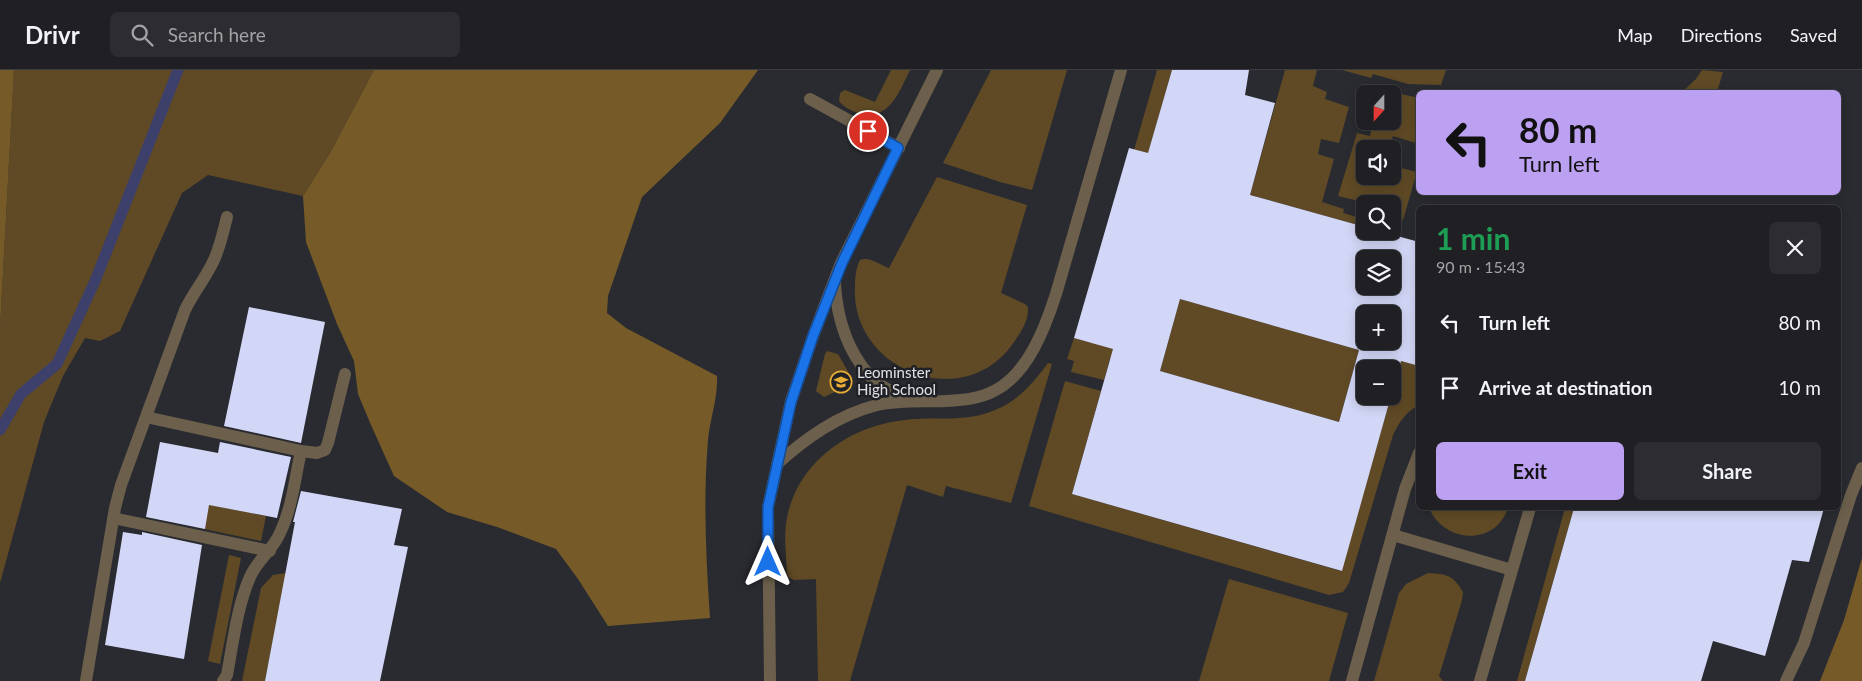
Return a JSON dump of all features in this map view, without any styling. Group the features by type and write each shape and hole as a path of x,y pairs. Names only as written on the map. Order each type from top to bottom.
{"street":[{"path":"770,681 768,507 791,402 813,336 835,280 937,70"},
{"path":"777,464 800,443 826,426 854,412 879,404 973,398 994,391 1010,380 1025,362 1038,341 1050,312 1121,70"},
{"path":"810,99 898,148"},
{"path":"86,681 113,518 121,485 185,310 192,295 212,264 220,245 226,217"},
{"path":"835,280 836,304 841,327 855,353 870,376 888,390 912,401"},
{"path":"146,417 317,453 324,450 328,443 345,374"},
{"path":"223,681 227,675 244,592 256,564 270,551 280,534 287,514 301,451"},
{"path":"1352,681 1405,489 1416,461"},
{"path":"1786,681 1804,643 1851,494 1862,468"},
{"path":"1480,681 1529,510"},
{"path":"113,518 270,551"},
{"path":"1392,535 1512,570"}],"shaded area":[{"path":"0,70 14,70 0,328"},
{"path":"14,70 374,70 330,153 303,196 208,175 182,193 120,331 100,341 85,338 63,376 44,422 0,583 0,328"},
{"path":"374,70 758,70 720,123 642,197 608,296 607,313 626,328 717,376 708,440 705,507 710,618 608,626 556,549 497,527 447,512 394,476 358,394 354,361 337,324 306,242 303,196 330,153"},
{"path":"891,70 910,70 897,96 885,109 869,115 853,111 839,101 840,93 845,90 875,102"},
{"path":"991,70 1067,70 1032,190 1000,182 943,163"},
{"path":"1157,70 1172,70 1148,154 1134,150"},
{"path":"1285,70 1317,70 1313,86 1327,92 1325,99 1349,107 1339,143 1321,139 1318,154 1334,159 1322,202 1344,209 1343,213 1356,217 1356,224 1250,195"},
{"path":"1342,70 1446,70 1441,85 1408,84 1373,74 1371,78"},
{"path":"1702,70 1723,72 1718,90 1684,90 1696,79"},
{"path":"1401,94 1416,97 1416,143 1393,136 1392,140 1356,140 1356,185 1401,185 1401,168 1416,172 1403,220 1401,219 1401,195 1356,195 1356,200 1338,196 1357,133 1370,136 1371,130 1401,130"},
{"path":"937,177 1027,205 1001,293 1028,307 1024,326 1014,342 993,364 968,376 941,379 914,373 890,360 871,341 858,316 855,286 860,260 871,260 889,268"},
{"path":"1106,292 1133,364 1110,358 1104,380 1071,372 1074,361 1067,359 1074,338 1092,343"},
{"path":"1180,299 1359,350 1339,422 1160,371"},
{"path":"827,351 838,354 851,380 848,386 824,397 816,391"},
{"path":"1401,361 1416,365 1416,407 1403,418 1393,435 1349,583 1343,592 1329,595 1029,506 1065,381 1101,391 1072,494 1341,571 1388,405 1401,405"},
{"path":"1048,363 1052,364 1011,503 946,486 943,497 907,485 850,681 818,681 816,579 794,580 788,577 787,573 786,520 795,494 804,476 832,448 849,437 867,429 905,420 962,418 995,410 1011,402 1024,391"},
{"path":"190,501 266,516 261,541 195,527"},
{"path":"1430,510 1507,510 1501,521 1492,529 1481,534 1469,536 1457,534 1436,520"},
{"path":"1564,510 1573,510 1525,681 1517,681"},
{"path":"229,555 241,558 220,664 208,661"},
{"path":"1862,558 1862,681 1820,681 1844,620"},
{"path":"286,573 265,681 242,681 261,588 273,575"},
{"path":"1428,573 1449,576 1463,592 1439,676 1443,681 1374,681 1399,593 1406,584"},
{"path":"1229,579 1348,613 1329,681 1199,681"}],"building":[{"path":"1172,70 1249,70 1245,95 1275,103 1250,195 1356,224 1356,240 1401,240 1401,237 1416,241 1416,365 1401,360 1356,360 1359,350 1401,350 1401,305 1356,305 1356,349 1180,299 1160,371 1339,422 1356,361 1356,405 1388,405 1342,571 1072,494 1113,349 1074,338 1129,148 1148,153"},
{"path":"249,307 325,322 301,443 224,426"},
{"path":"160,442 218,453 220,442 291,457 277,518 209,505 205,529 146,517"},
{"path":"301,491 402,509 394,545 408,547 380,681 265,681 295,522 293,522"},
{"path":"1573,510 1823,510 1809,562 1792,560 1765,656 1713,641 1701,681 1525,681"},
{"path":"123,532 142,535 142,532 202,545 184,659 105,645"}],"waterway":[{"path":"0,430 21,394 57,364 95,281 178,70"}],"place":[{"name":"Leominster High School","path":"841,382"}],"route":[{"path":"768,562 768,507 791,402 813,336 842,263 898,148 868,131"}]}
